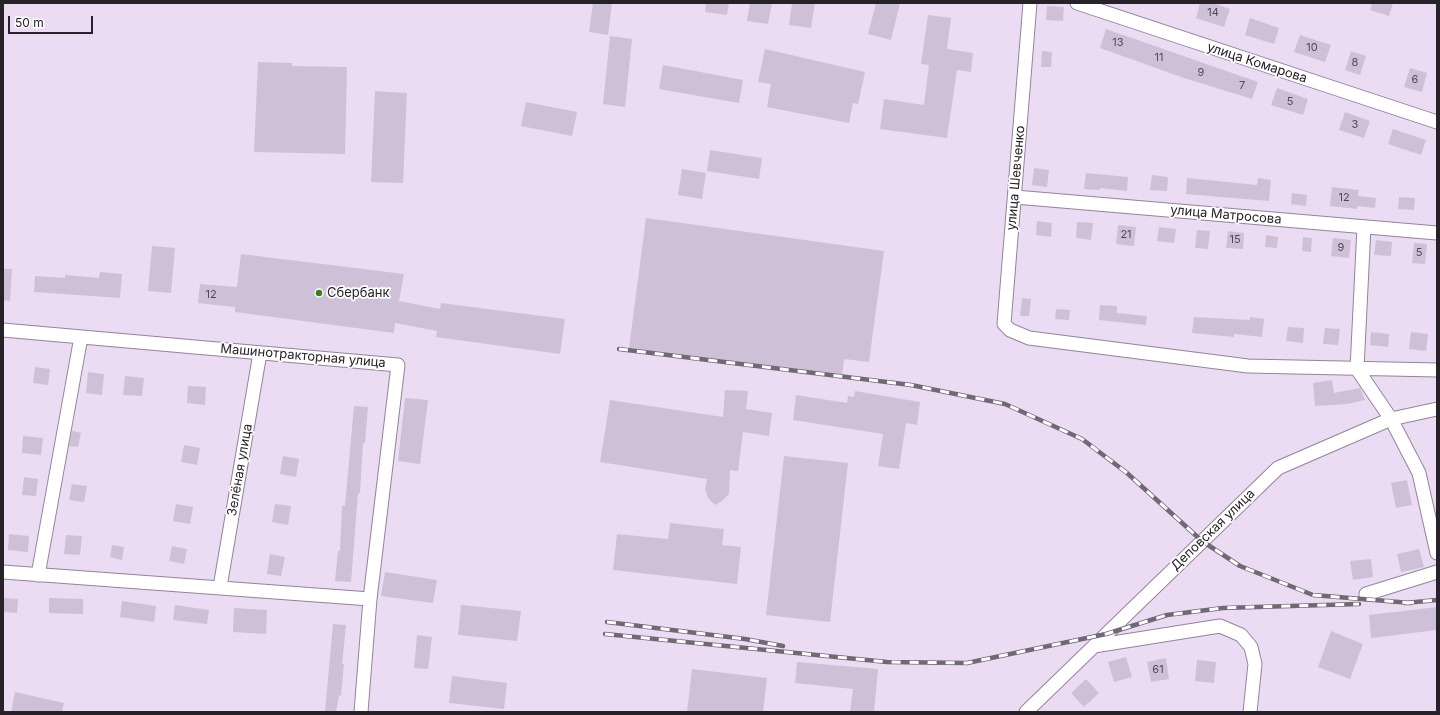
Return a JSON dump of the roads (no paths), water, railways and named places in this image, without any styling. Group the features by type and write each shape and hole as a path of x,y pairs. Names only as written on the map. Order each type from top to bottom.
{"street":[{"name":"улица Шевченко","path":"1030,3 1004,324 1010,330 1029,338 1248,366 1358,369"},
{"name":"улица Комарова","path":"1077,3 1437,122"},
{"name":"улица Матросова","path":"1015,197 1437,233"},
{"path":"1364,227 1358,369 1391,419 1420,473 1437,553"},
{"name":"Машинотракторная улица","path":"3,330 398,364 370,599 361,712"},
{"path":"38,575 81,337"},
{"name":"Зелёная улица","path":"220,587 260,353"},
{"path":"1358,369 1437,370"},
{"name":"Деповская улица","path":"1026,712 1278,468 1391,419 1437,409"},
{"path":"3,572 370,599"},
{"path":"1366,594 1437,572"},
{"path":"1094,646 1220,626 1241,635 1251,647 1256,664 1250,712"}],"railway":[{"path":"619,349 911,385 1005,404 1082,439 1127,473 1202,541 1240,566 1313,595 1411,603"},
{"path":"1405,603 1437,600"},
{"path":"605,634 887,662 967,663 1106,634 1167,615 1223,608 1359,604"},
{"path":"607,622 745,639 783,646"}],"place":[{"name":"Сбербанк","path":"319,293"}]}
